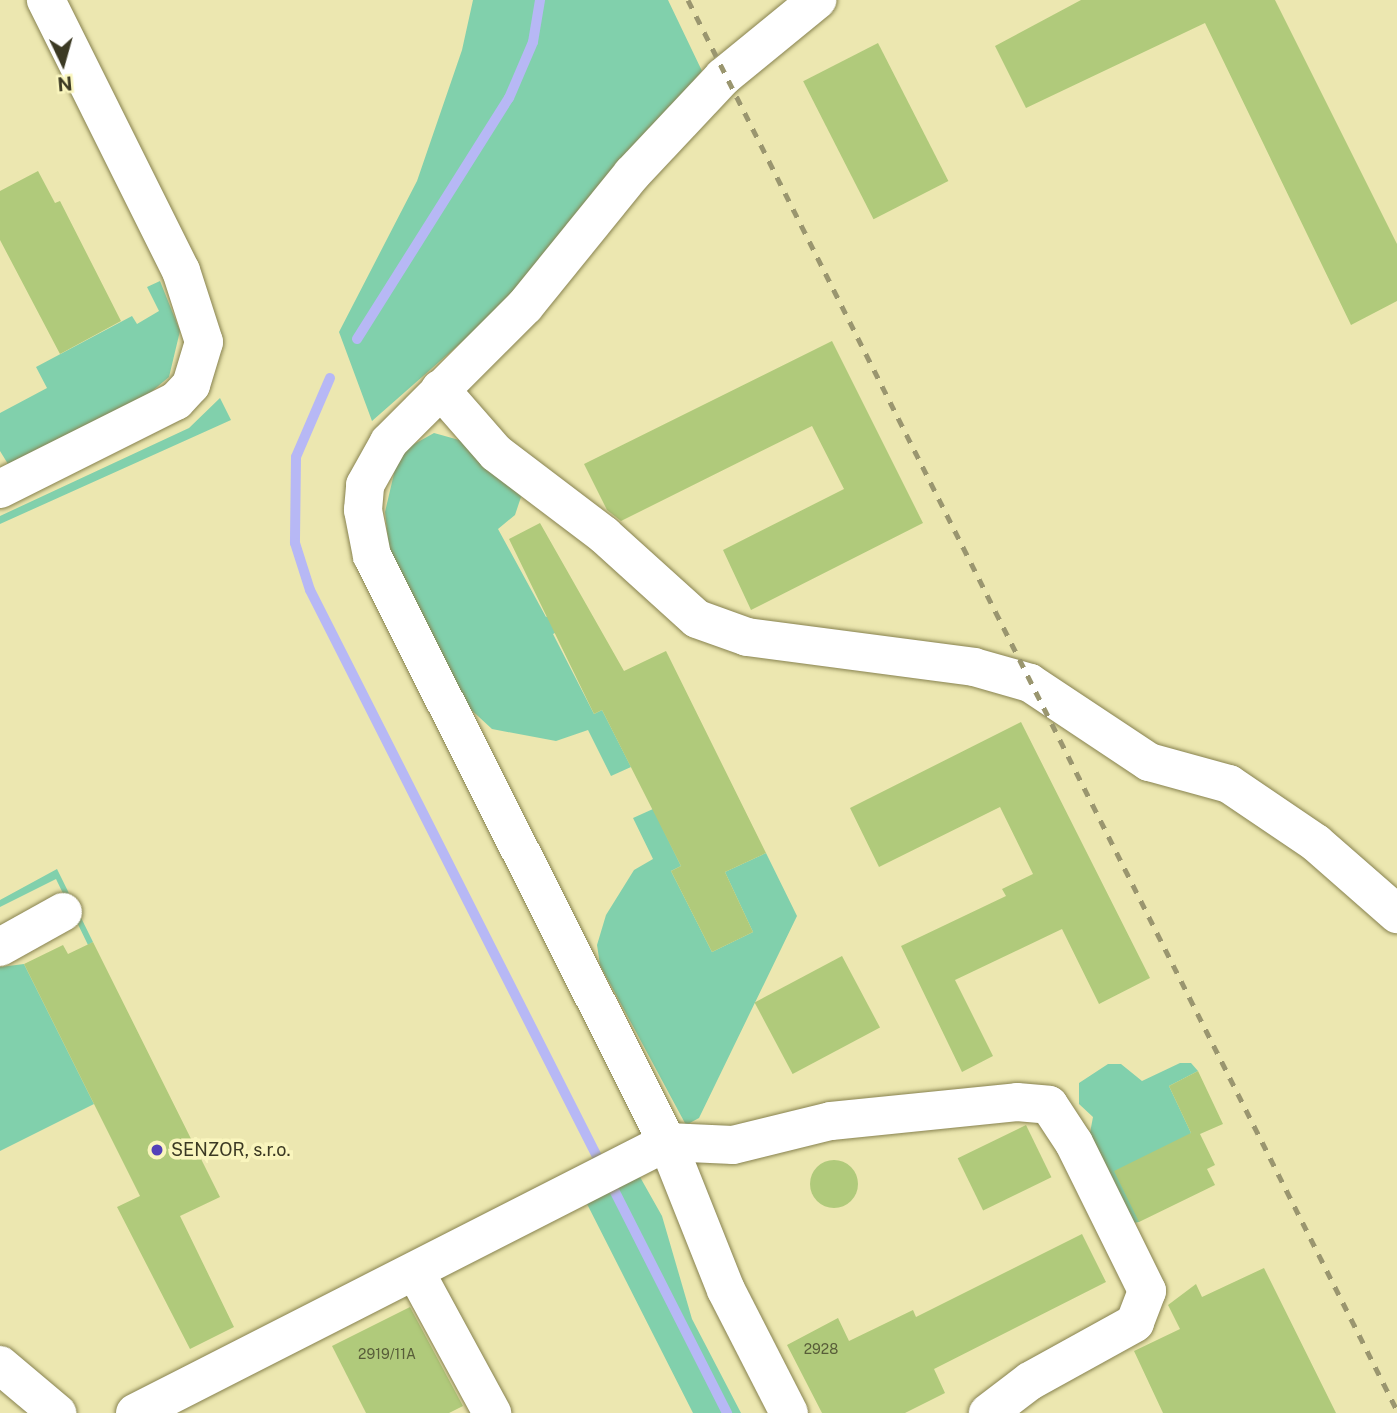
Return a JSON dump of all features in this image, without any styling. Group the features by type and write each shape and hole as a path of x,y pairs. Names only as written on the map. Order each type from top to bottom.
{"street":[{"path":"2,484 176,401 191,385 204,342 181,271 46,0"},
{"path":"789,1413 726,1290 667,1142 372,556 363,510 374,462 440,389 525,306 632,174 723,77 817,0"},
{"path":"440,389 496,453 604,535 697,619 747,636 974,667 1030,683 1149,762 1229,783 1316,843 1397,914"},
{"path":"0,947 63,912"},
{"path":"135,1413 623,1162 667,1142 733,1145 831,1121 1017,1102 1049,1105 1074,1143 1147,1291 1135,1323 1030,1381 988,1413"},
{"path":"415,1271 492,1413"},
{"path":"0,1365 57,1413"}],"green space":[{"path":"473,0 668,0 702,71 497,311 372,421 339,332 417,181 462,50"},
{"path":"160,281 180,331 169,377 139,402 8,464 0,451 0,413 47,388 36,367 132,316 137,324 159,311 147,287"},
{"path":"220,398 231,420 0,524 0,516 189,428"},
{"path":"434,433 470,443 514,482 521,497 515,515 498,529 546,617 565,607 573,623 553,634 594,714 602,710 631,767 611,776 588,730 556,741 492,729 467,706 389,549 385,512 396,465 409,447"},
{"path":"653,809 681,866 671,871 712,952 753,932 725,872 766,853 797,916 699,1118 686,1125 600,965 597,945 606,915 634,870 653,859 633,818"},
{"path":"57,869 93,942 88,945 56,879 0,907 0,900"},
{"path":"24,964 94,1104 0,1151 0,967"},
{"path":"1180,1063 1191,1063 1198,1071 1169,1086 1191,1133 1139,1222 1133,1223 1090,1133 1093,1117 1079,1104 1079,1083 1108,1064 1121,1064 1142,1081"},
{"path":"640,1177 662,1216 692,1319 741,1413 693,1413 585,1200"}],"building":[{"path":"1081,0 1275,0 1397,244 1397,301 1351,325 1205,23 1026,108 995,46"},
{"path":"878,43 948,181 874,219 803,81"},
{"path":"38,171 55,203 60,201 121,321 60,354 0,240 0,191"},
{"path":"832,341 923,523 751,610 723,550 844,489 812,426 621,521 607,510 584,464"},
{"path":"540,523 624,671 666,651 766,853 725,872 753,932 712,952 671,871 681,866 602,710 594,714 509,539"},
{"path":"1021,722 1150,978 1099,1004 1062,929 955,980 993,1056 962,1072 901,946 1006,896 1002,889 1033,874 1000,807 879,867 850,808"},
{"name":"SENZOR, s.r.o.","path":"93,942 220,1197 180,1216 234,1327 190,1349 117,1207 140,1196 24,964 63,945 68,954"},
{"path":"842,956 880,1028 793,1074 755,1002"},
{"path":"1198,1071 1223,1124 1200,1134 1215,1165 1207,1169 1215,1185 1139,1222 1114,1171 1191,1133 1169,1086"},
{"path":"1026,1125 1051,1177 983,1210 958,1158"},
{"path":"834,1160 851,1167 858,1184 851,1201 834,1208 817,1201 810,1184 817,1167"},
{"path":"1082,1234 1106,1282 934,1369 945,1393 905,1413 822,1413 787,1345 838,1318 849,1341 913,1310 916,1317"},
{"path":"1264,1268 1336,1413 1163,1413 1134,1351 1180,1329 1168,1305 1196,1284 1202,1297"},
{"path":"410,1307 463,1406 449,1413 366,1413 332,1346"}],"waterway":[{"path":"357,339 509,98 533,42 540,0"},
{"path":"330,378 296,457 295,543 310,590 727,1413"}],"railway":[{"path":"688,0 1397,1410"}],"place":[{"name":"SENZOR, s.r.o.","path":"157,1150"}]}
